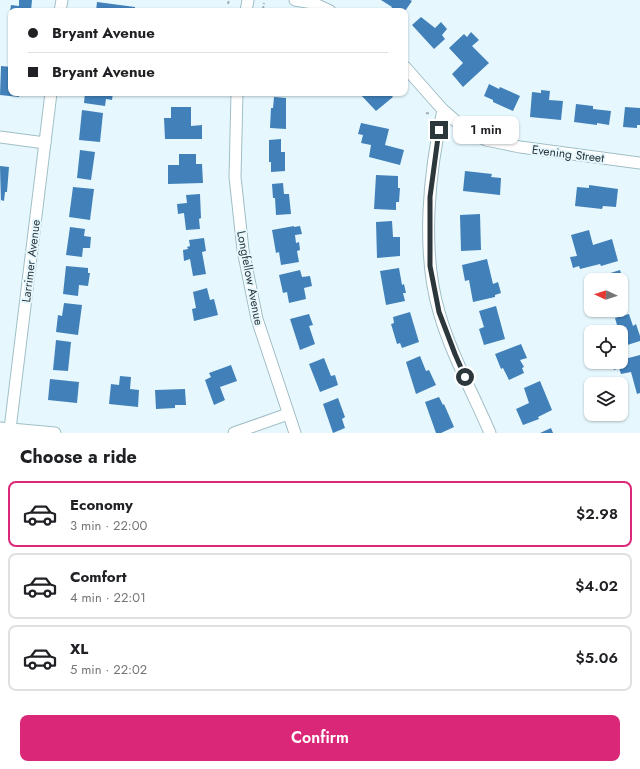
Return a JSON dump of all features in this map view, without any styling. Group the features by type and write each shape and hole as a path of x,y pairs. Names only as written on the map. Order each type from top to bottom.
{"street":[{"path":"295,0 313,3 324,8"},
{"name":"Evening Street","path":"408,70 443,110 465,128 486,140 520,148 640,163"},
{"name":"Larrimer Avenue","path":"5,429 51,96"},
{"name":"Longfellow Avenue","path":"237,96 235,177 243,250 257,318 295,433"},
{"path":"443,110 437,138 430,197 430,266 439,312 455,354 490,433"},
{"path":"0,137 45,142"},
{"path":"234,433 288,414"},
{"path":"5,429 55,433"}],"path":[{"path":"263,8 264,4"},
{"path":"426,113 431,114"}],"building":[{"path":"19,0 32,0 31,8 10,8 11,5 19,6"},
{"path":"381,0 412,1 407,8 392,7"},
{"path":"97,2 135,7 135,8 96,8"},
{"path":"421,17 435,28 441,22 447,29 442,35 445,39 434,49 412,25"},
{"path":"471,32 479,40 472,46 489,63 463,87 452,74 463,63 449,48 464,34 467,37"},
{"path":"1,66 8,67 8,96 0,95"},
{"path":"489,84 520,96 513,111 484,96"},
{"path":"541,90 550,91 549,100 563,101 561,120 530,117 532,92 541,93"},
{"path":"85,96 113,96 112,100 106,99 105,106 84,103"},
{"path":"362,96 393,97 376,111"},
{"path":"274,97 286,98 286,129 270,128 271,108 273,108"},
{"path":"576,104 593,106 593,109 611,111 609,125 574,122"},
{"path":"171,107 191,107 191,126 202,125 202,139 165,139 164,118 171,118"},
{"path":"625,107 640,108 640,125 637,125 637,128 623,127"},
{"path":"82,110 103,113 100,142 79,140"},
{"path":"361,123 389,129 385,145 404,150 400,165 369,157 371,145 361,143 363,135 358,134"},
{"path":"281,139 281,152 285,152 285,171 271,172 271,162 269,162 269,140"},
{"path":"80,150 95,152 91,180 77,178"},
{"path":"179,154 196,154 196,164 202,164 203,183 168,184 168,165 179,165"},
{"path":"0,166 9,167 7,192 5,192 4,201 1,200 1,204"},
{"path":"465,171 492,174 491,177 501,178 500,195 463,191"},
{"path":"376,175 398,176 398,188 400,188 399,202 396,202 396,210 374,209"},
{"path":"283,183 284,194 289,194 291,214 276,215 272,184"},
{"path":"589,185 618,189 616,207 603,206 602,209 575,206 577,187 589,188"},
{"path":"73,187 94,189 90,220 69,217"},
{"path":"200,194 200,229 186,230 184,213 178,214 177,204 187,203 186,195"},
{"path":"480,214 481,250 461,251 460,215"},
{"path":"392,221 393,237 400,237 400,256 377,258 376,222"},
{"path":"300,226 302,234 295,235 296,243 299,242 300,250 297,251 299,262 281,265 279,252 276,253 272,230"},
{"path":"70,227 85,229 84,236 91,237 90,248 83,248 82,257 66,255"},
{"path":"589,230 593,245 612,239 618,261 601,266 600,264 580,269 579,266 573,268 570,257 577,256 571,235"},
{"path":"204,238 206,251 202,252 206,274 193,276 190,259 184,261 183,250 188,249 187,247 190,246 189,240"},
{"path":"487,259 493,284 498,282 501,293 495,295 495,297 473,302 469,280 465,281 462,265"},
{"path":"66,266 88,268 88,273 90,273 88,286 79,285 78,296 63,294"},
{"path":"399,268 402,285 404,284 406,293 403,293 405,301 386,305 380,271"},
{"path":"300,270 302,277 310,276 312,286 304,288 306,299 289,303 287,292 283,293 279,275"},
{"path":"620,270 621,273 610,273"},
{"path":"207,288 210,300 214,299 218,315 194,321 192,309 196,308 193,292"},
{"path":"64,303 82,305 78,335 56,332 58,315 62,316"},
{"path":"496,306 505,339 484,345 479,329 484,327 479,311"},
{"path":"410,312 419,342 402,348 400,343 397,344 391,324 394,323 393,317"},
{"path":"309,314 313,325 309,326 315,344 300,350 290,319"},
{"path":"628,314 633,326 636,324 640,341 628,345 628,325 617,325 615,318 628,317"},
{"path":"56,340 71,342 68,371 53,370"},
{"path":"521,344 527,358 520,360 524,367 522,368 524,373 509,380 503,368 501,369 495,354"},
{"path":"640,355 640,393 637,394 631,372 621,374 619,369 628,369 628,358"},
{"path":"420,356 426,371 429,370 436,385 416,394 406,362"},
{"path":"324,358 331,376 335,375 338,385 320,392 309,364"},
{"path":"231,365 237,381 220,387 225,400 214,405 205,380 211,377 209,373"},
{"path":"120,376 131,377 130,389 139,390 138,407 109,404 111,384 119,385"},
{"path":"50,379 79,382 77,403 48,400"},
{"path":"540,381 552,410 538,417 539,419 523,425 516,409 529,403 524,388"},
{"path":"185,389 186,405 175,405 175,408 156,409 155,390"},
{"path":"439,397 443,405 444,404 454,427 441,433 436,433 425,402"},
{"path":"338,398 345,417 342,419 345,428 333,433 323,404"},
{"path":"551,428 553,433 540,433"}],"route":[{"path":"439,130 430,197 430,266 439,312 465,377"}]}
